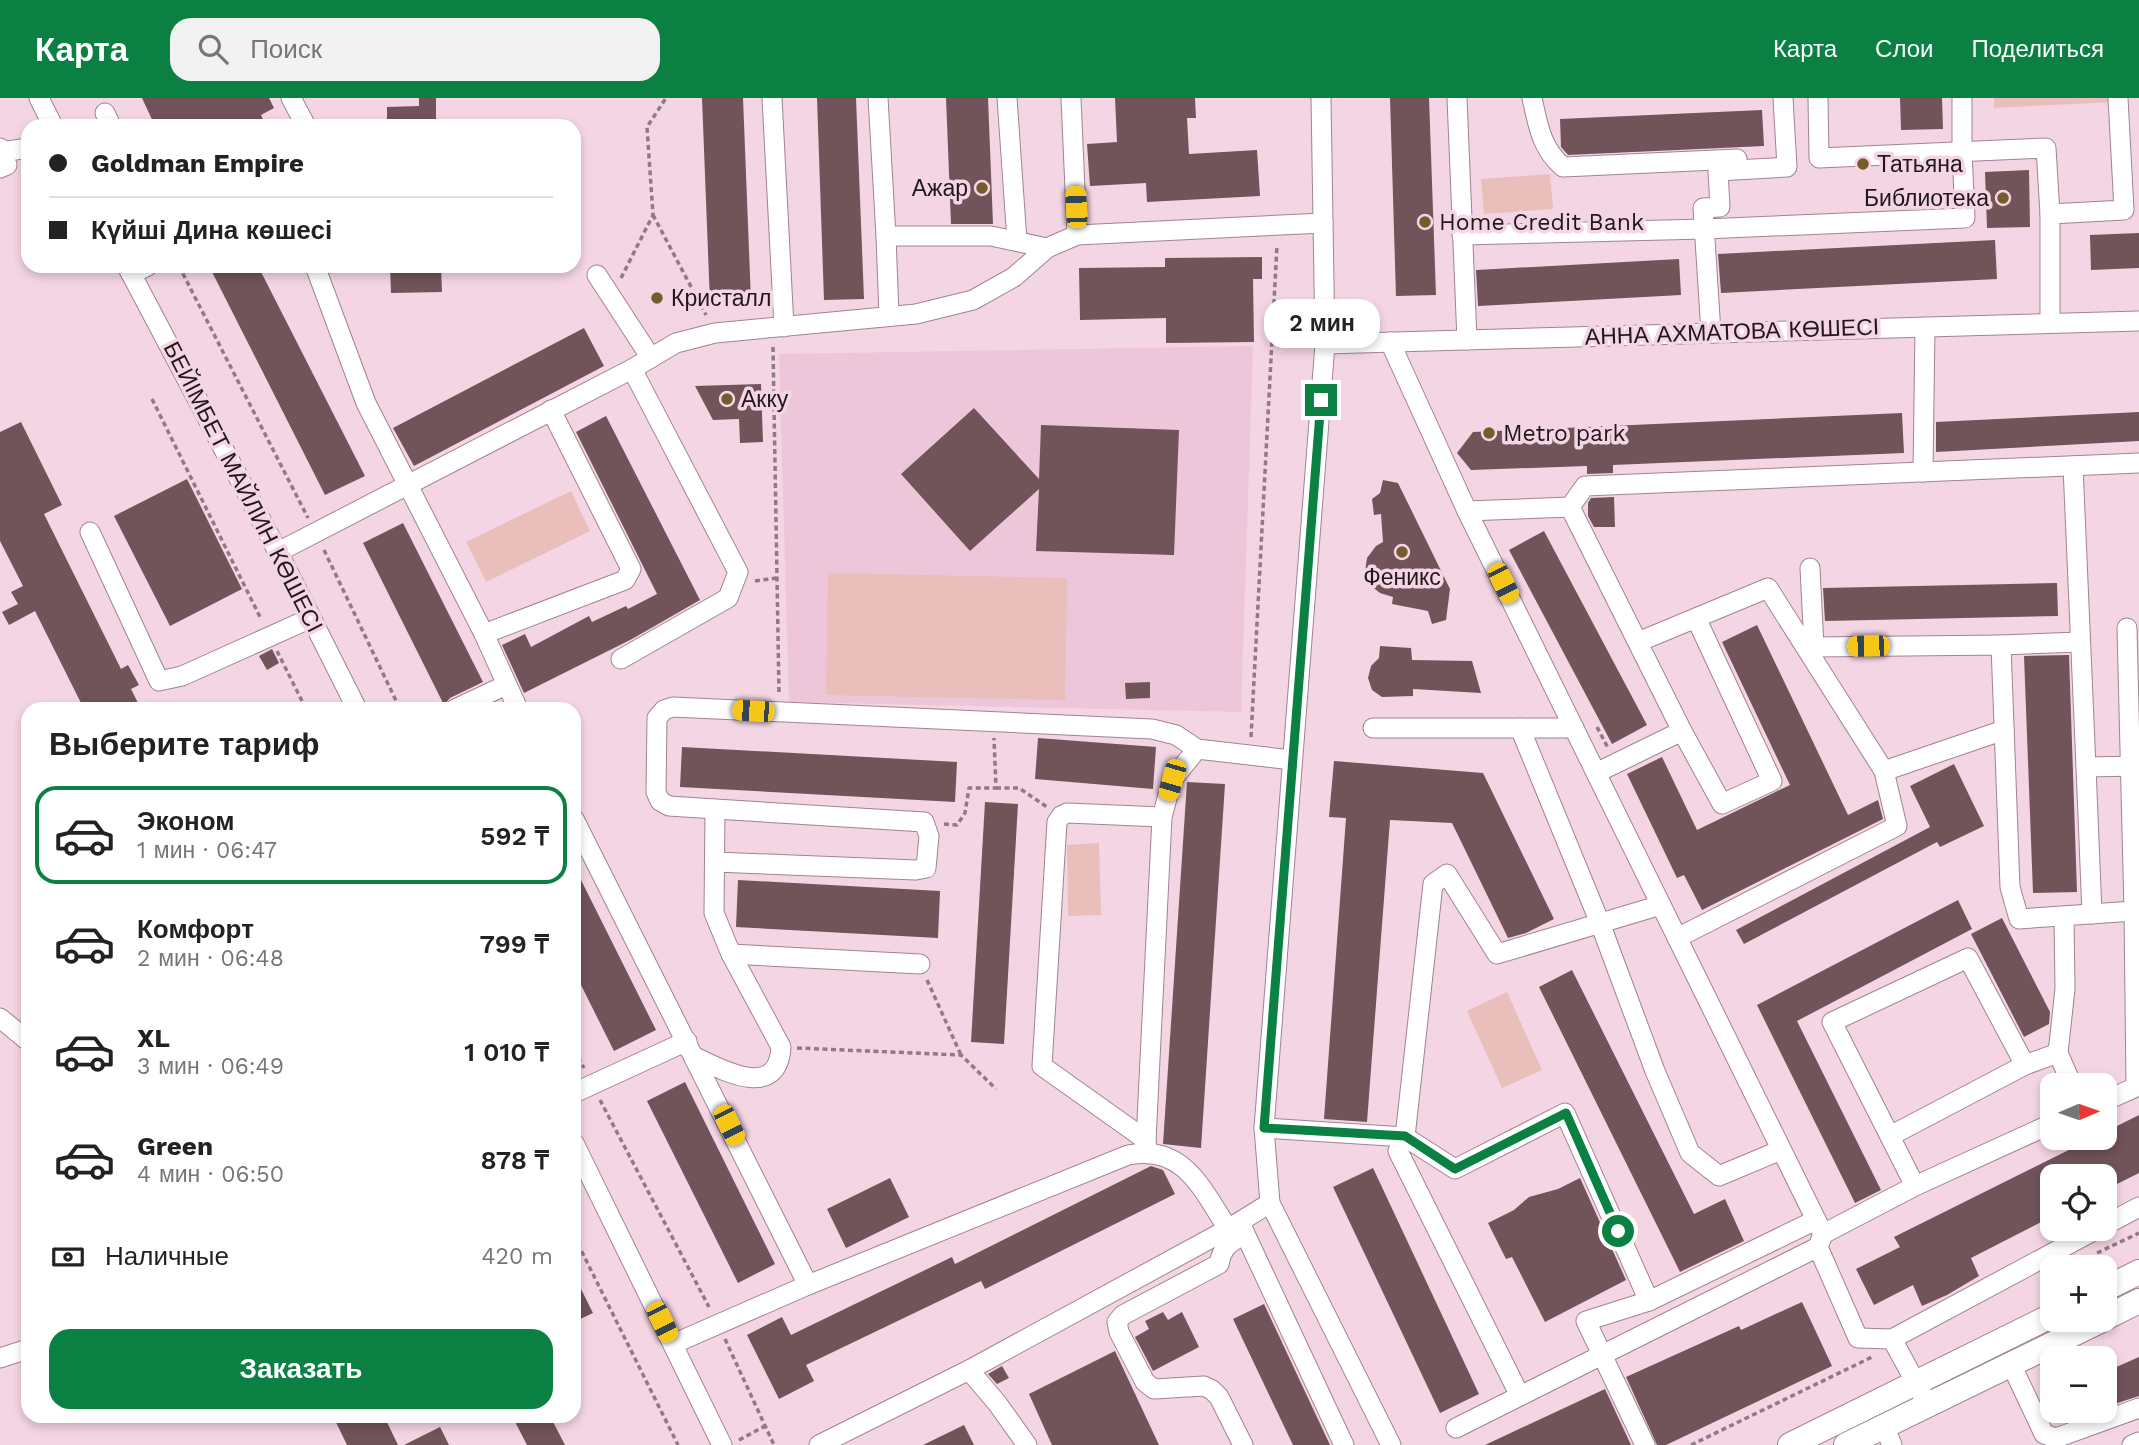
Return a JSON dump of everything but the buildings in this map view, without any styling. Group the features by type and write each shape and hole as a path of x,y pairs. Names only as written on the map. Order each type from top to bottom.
{"main road":[{"path":"2117,1283 2139,1272"},
{"path":"2117,1313 2137,1303"},
{"path":"1790,1445 2040,1321"},
{"path":"1846,1445 1888,1436 1928,1405 2077,1332"}],"street":[{"path":"39,98 50,119"},
{"path":"291,98 302,119"},
{"path":"772,98 778,327"},
{"path":"878,98 890,316"},
{"path":"1007,98 1017,241"},
{"path":"1071,98 1077,235"},
{"path":"1321,98 1325,344 1264,1128 1270,1203 1391,1445"},
{"path":"1457,98 1467,340"},
{"path":"1532,98 1540,136 1552,157 1563,167 1787,156"},
{"path":"1711,333 1703,208 1720,207 1718,171 1787,167 1783,98"},
{"path":"1818,98 1819,158 2046,148 2050,214 2050,323"},
{"path":"1462,235 1704,229 1965,218 1962,98"},
{"path":"2050,214 2124,210 2118,98"},
{"path":"1,156 21,150"},
{"path":"278,552 632,369 676,343 715,333 916,314 973,300 1014,277 1047,248 1077,235 1323,223"},
{"path":"886,236 991,236 1047,248"},
{"name":"БЕЙІМБЕТ МАЙЛИН КӨШЕСІ","path":"138,273 353,702"},
{"path":"318,273 366,403 484,634 514,702"},
{"path":"597,275 651,358"},
{"name":"АННА АХМАТОВА КӨШЕСІ","path":"1325,344 2139,321"},
{"path":"1923,472 1925,327"},
{"path":"1390,342 1467,510 1782,1150 1819,1233 1858,1338 1892,1339 2075,1241"},
{"path":"621,659 729,598 738,572 632,369"},
{"path":"484,634 625,580 631,569 551,410"},
{"path":"1570,507 1585,486 2139,463"},
{"path":"2073,466 2092,914"},
{"path":"1467,510 1570,507"},
{"path":"1570,507 1682,731 1722,804 1772,781 1696,618"},
{"path":"90,532 159,681 182,676 311,618"},
{"path":"1810,568 1814,647 2080,642"},
{"path":"1638,642 1768,588 1884,771 1897,826 1677,938"},
{"path":"2118,1097 2138,1091 2134,766 2127,628"},
{"path":"2001,645 2010,887 2019,919 2134,911"},
{"path":"470,702 506,685"},
{"path":"715,862 916,870 926,868 929,836 924,822 669,806 660,802 656,792 657,718 664,709 673,707 1152,729 1176,735 1196,749 1292,760"},
{"path":"1373,727 1574,728"},
{"path":"1520,728 1690,1153 1719,1176 1782,1150"},
{"path":"1884,771 2004,730"},
{"path":"1596,773 1682,731"},
{"path":"1147,1146 1162,817 1172,780 1196,749"},
{"path":"2085,767 2134,766"},
{"path":"691,1049 721,1070 754,1079 773,1069 780,1057 781,1047 731,954 714,913 715,809"},
{"path":"1162,817 1067,813 1057,822 1042,1066 1147,1146 1173,1158 1195,1177 1237,1228 1344,1445"},
{"path":"581,834 808,1285"},
{"path":"1520,1396 1398,1151 1405,1136 1433,884 1447,874 1497,954 1661,905"},
{"path":"2064,917 2065,989 2058,1053 2067,1073"},
{"path":"731,954 920,964"},
{"path":"1915,1186 1832,1022 1968,958 2025,1065"},
{"path":"0,1018 21,1035"},
{"path":"583,1089 691,1049"},
{"path":"1890,1136 2025,1065 2058,1053"},
{"path":"1264,1128 1405,1136 1455,1169 1566,1113 1649,1301"},
{"path":"1456,1428 1602,1355 1819,1233 2040,1129"},
{"path":"673,1344 808,1285 1147,1146"},
{"path":"581,1157 722,1445"},
{"path":"819,1445 969,1370 1237,1228 1270,1203"},
{"path":"2117,1219 2139,1207"},
{"path":"1237,1228 1220,1253 1219,1264 1123,1315 1117,1322 1119,1332 1144,1382 1154,1389 1204,1386 1212,1390 1219,1397 1243,1445"},
{"path":"1645,1445 1586,1321 1649,1301 1819,1233"},
{"path":"1892,1339 1928,1405"},
{"path":"0,1358 21,1351"},
{"path":"2011,1364 2045,1434 2056,1438 2139,1408"},
{"path":"969,1370 998,1403 1027,1445"},
{"path":"2132,1445 2139,1442"}],"path":[{"path":"666,98 647,127 653,215 715,333"},
{"path":"612,295 653,215"},
{"path":"1250,755 1278,225"},
{"path":"183,273 316,533 397,702"},
{"path":"778,327 779,712"},
{"path":"152,399 303,702"},
{"path":"994,722 996,788"},
{"path":"924,822 957,825 965,813 969,789 1019,788 1061,816"},
{"path":"920,964 961,1055 996,1089"},
{"path":"781,1047 961,1055"},
{"path":"583,1089 718,1324 774,1445"},
{"path":"2093,1255 2139,1233"},
{"path":"581,1250 678,1445"},
{"path":"730,1445 765,1426"}],"shaded area":[{"path":"1994,98 2114,98 2115,102 1994,108"},
{"path":"1550,174 1553,209 1484,214 1481,179"},
{"path":"1253,346 1241,712 789,702 779,354"},
{"path":"571,491 590,531 486,582 466,542"},
{"path":"828,573 1067,578 1065,700 826,695"},
{"path":"1099,843 1101,915 1068,916 1067,845"},
{"path":"1507,992 1542,1070 1502,1088 1467,1011"}],"place":[{"name":"Татьяна","path":"1863,164"},
{"name":"Ажар","path":"982,188"},
{"name":"Библиотека","path":"2003,198"},
{"name":"Home Credit Bank","path":"1425,222"},
{"name":"Кристалл","path":"657,298"},
{"name":"Акку","path":"727,399"},
{"name":"Metro park","path":"1489,433"},
{"name":"Феникс","path":"1402,552"}],"route":[{"path":"1321,400 1264,1128 1405,1136 1455,1169 1566,1113 1618,1231"}]}
